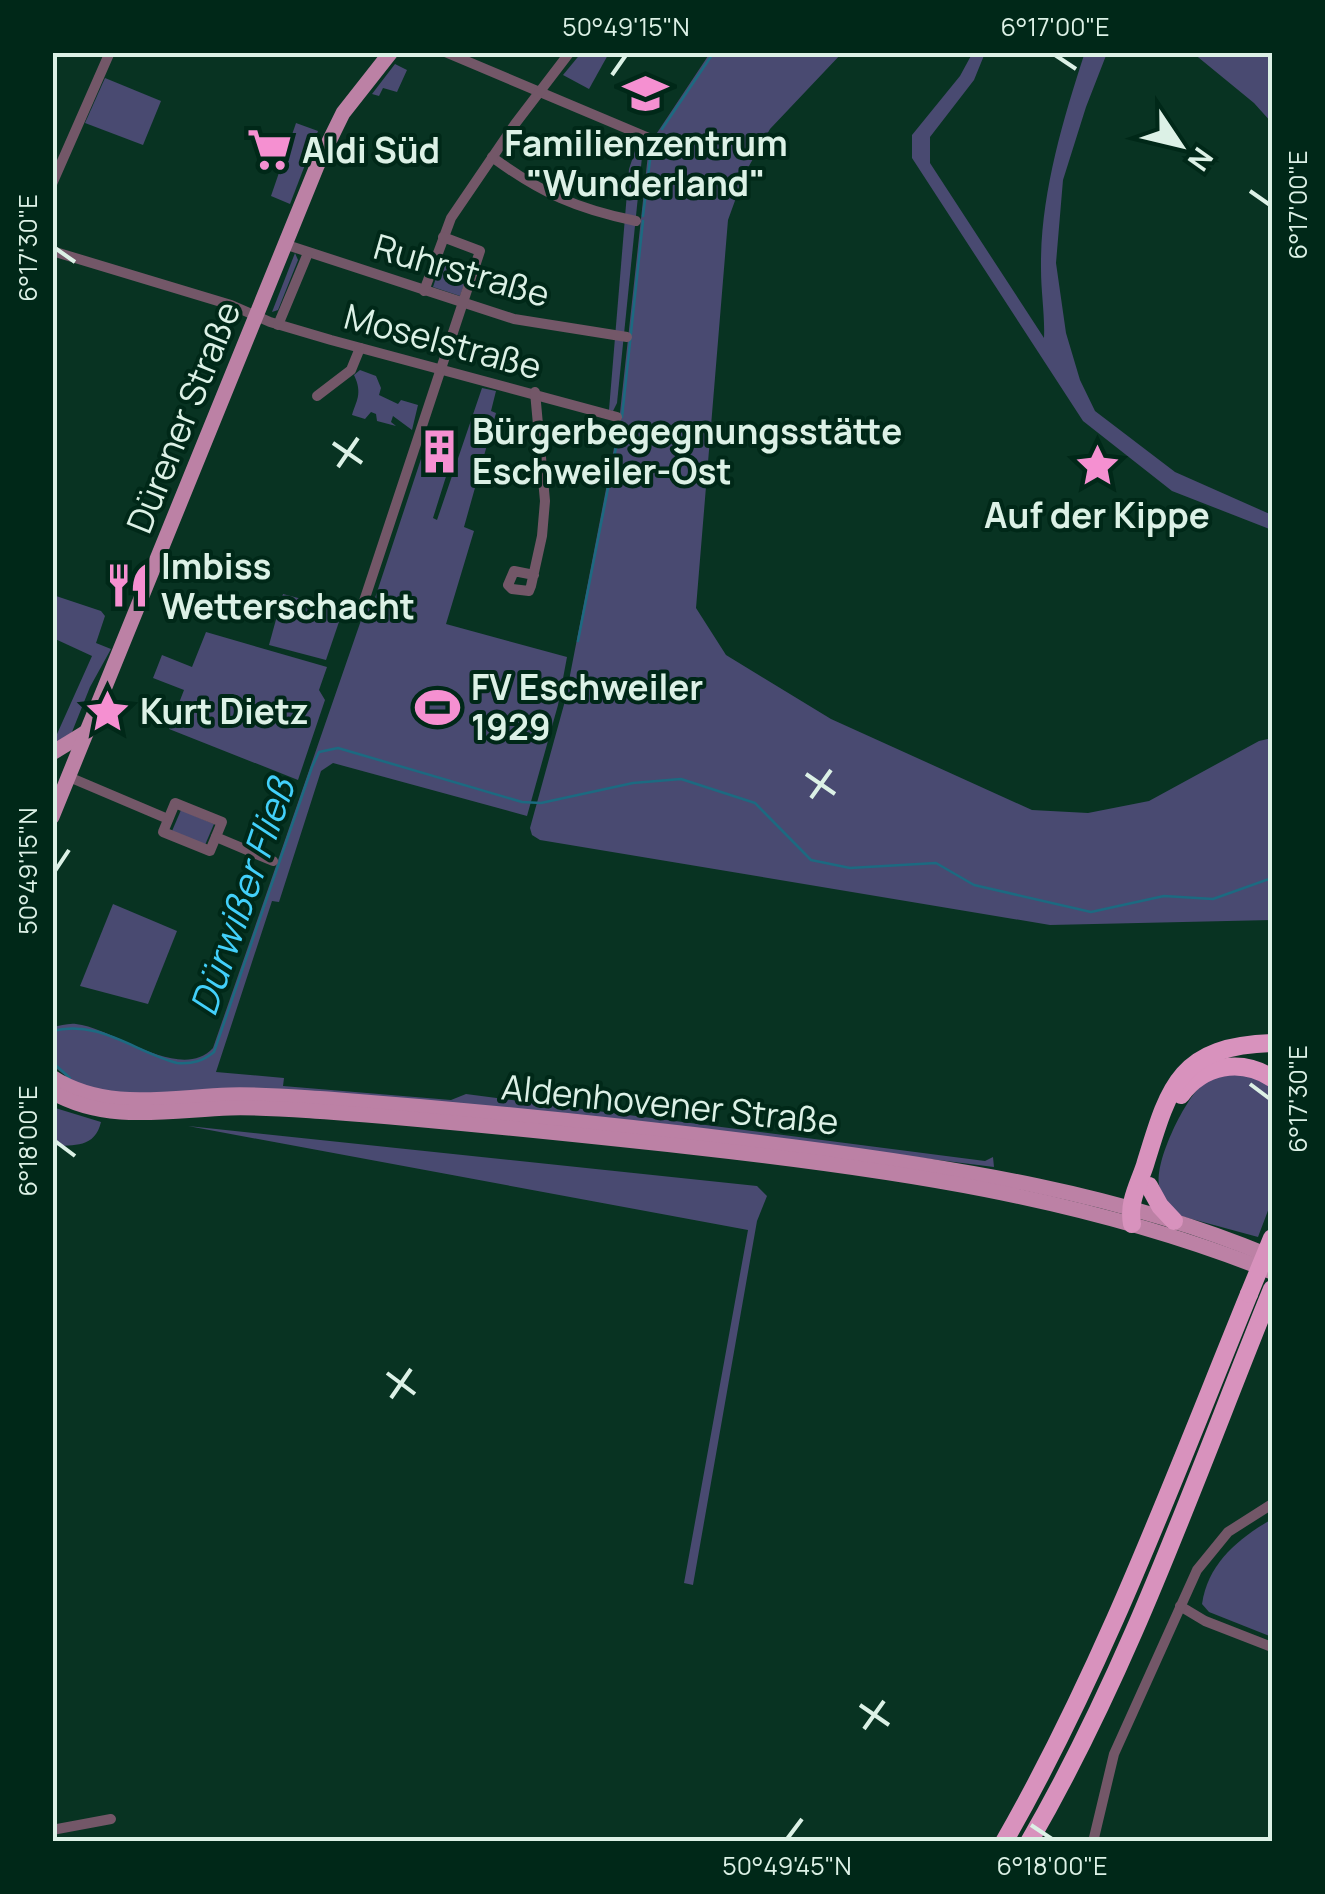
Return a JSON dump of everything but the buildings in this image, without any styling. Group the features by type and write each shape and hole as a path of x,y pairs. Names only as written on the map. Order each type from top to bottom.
{"highway":[{"path":"1134,1214 1160,1112 1180,1077 1220,1050 1272,1043"},
{"path":"1134,1214 1149,1186 1172,1110 1192,1082 1210,1071 1231,1066 1254,1069 1272,1078"},
{"path":"1149,1186 1174,1221"},
{"path":"1004,1842 1075,1709 1136,1577 1272,1238"},
{"path":"1029,1842 1094,1720 1155,1588 1270,1296"}],"main road":[{"name":"Dürener Straße","path":"52,817 284,244 338,122 391,52"},
{"path":"52,753 88,731"},
{"name":"Aldenhovener Straße","path":"52,1077 104,1099 144,1101 234,1095 307,1098 666,1130 946,1166 1134,1214 1272,1272"},
{"name":"Aldenhovener Straße","path":"52,1092 102,1112 234,1108 328,1112 838,1163 1174,1221 1272,1258"}],"street":[{"path":"52,184 110,52"},
{"path":"446,52 648,138"},
{"path":"424,291 451,218 570,52"},
{"path":"492,157 530,184 588,211 636,221"},
{"path":"364,601 480,250 443,237"},
{"name":"Ruhrstraße","path":"284,244 514,319 627,336"},
{"name":"Moselstraße","path":"52,251 231,305 278,324 617,417"},
{"name":"Dürener Straße","path":"278,324 308,252"},
{"path":"316,396 351,370 360,348"},
{"path":"534,574 545,501 535,392"},
{"path":"69,777 168,819"},
{"path":"175,803 222,822 210,851 163,832 168,819 175,803"},
{"path":"216,837 273,861"},
{"path":"1093,1842 1114,1754 1197,1570 1215,1544 1272,1504"},
{"path":"1180,1606 1204,1620 1272,1647"},
{"path":"52,1830 110,1820"}],"shaded area":[{"path":"582,52 609,53 589,89 563,75"},
{"path":"973,52 985,53 974,80 930,137 930,163 1044,338 1042,242 1054,160 1084,55 1107,53 1063,180 1056,263 1066,333 1080,380 1095,411 1175,472 1272,515 1272,530 1172,491 1083,421 912,158 912,135 960,76"},
{"path":"710,53 842,53 770,129 745,173 728,220 696,608 726,655 831,719 1032,810 1088,813 1149,801 1259,741 1272,738 1272,920 1050,925 540,840 532,835 530,828 565,701 619,422 649,145"},
{"path":"1193,53 1272,53 1272,123 1254,103"},
{"path":"395,64 407,70 397,92 383,88 379,96 372,94"},
{"path":"105,78 161,101 143,145 85,123"},
{"path":"296,123 318,131 290,204 271,196"},
{"path":"639,139 643,147 617,403 613,411 609,410 629,169"},
{"path":"295,253 298,260 278,310 272,312"},
{"path":"443,257 470,267 460,296 433,287"},
{"path":"360,370 376,376 381,388 379,395 398,404 401,400 418,405 412,430 393,416 391,422 396,426 377,421 376,414 371,412 365,419 352,415 358,392 354,375"},
{"path":"482,388 496,391 491,411 496,413 464,527 474,531 446,624 567,657 527,816 333,763 321,771 279,902 272,901 216,1072 284,1078 283,1086 451,1100 466,1094 985,1161 993,1157 994,1167 666,1126 105,1092 75,1083 53,1066 53,1027 70,1024 183,1060 199,1057 213,1048 367,603 373,604 421,459 449,467 433,518 437,520"},
{"path":"283,594 343,610 326,660 269,645"},
{"path":"53,595 101,611 105,616 96,643 111,649 72,732 52,750 92,656 53,638"},
{"path":"206,632 327,667 319,690 325,700 298,780 169,729 184,690 153,678 162,655 192,667"},
{"path":"181,810 214,824 205,845 172,831"},
{"path":"113,904 177,931 148,1004 80,986"},
{"path":"1247,1072 1272,1084 1272,1200 1258,1237 1177,1215 1163,1195 1159,1178 1171,1134 1194,1094 1211,1079"},
{"path":"52,1107 101,1122 94,1137 83,1143 53,1146"},
{"path":"188,1126 757,1186 767,1196 757,1221 693,1585 684,1583 748,1230"},
{"path":"1272,1519 1272,1637 1209,1612 1202,1604 1211,1576 1226,1554"}],"waterway":[{"path":"662,129 714,52"},
{"path":"643,216 651,152"},
{"path":"622,417 643,221"},
{"path":"578,641 621,422"},
{"name":"Dürwißer Fließ","path":"52,1031 69,1028 101,1033 177,1063 197,1061 214,1052 312,767 319,752 338,748 522,802 541,803 633,783 681,779 755,803 811,860 850,868 936,863 974,885 1091,912 1164,896 1213,899 1272,878"},
{"path":"52,1062 70,1078"}],"place":[{"name":"Familienzentrum \"Wunderland\"","path":"646,93"},
{"name":"Aldi Süd","path":"269,150"},
{"name":"Bürgerbegegnungsstätte Eschweiler-Ost","path":"439,451"},
{"name":"Auf der Kippe","path":"1097,465"},
{"name":"Imbiss Wetterschacht","path":"128,586"},
{"name":"FV Eschweiler 1929","path":"438,707"},
{"name":"Kurt Dietz","path":"107,711"}]}
